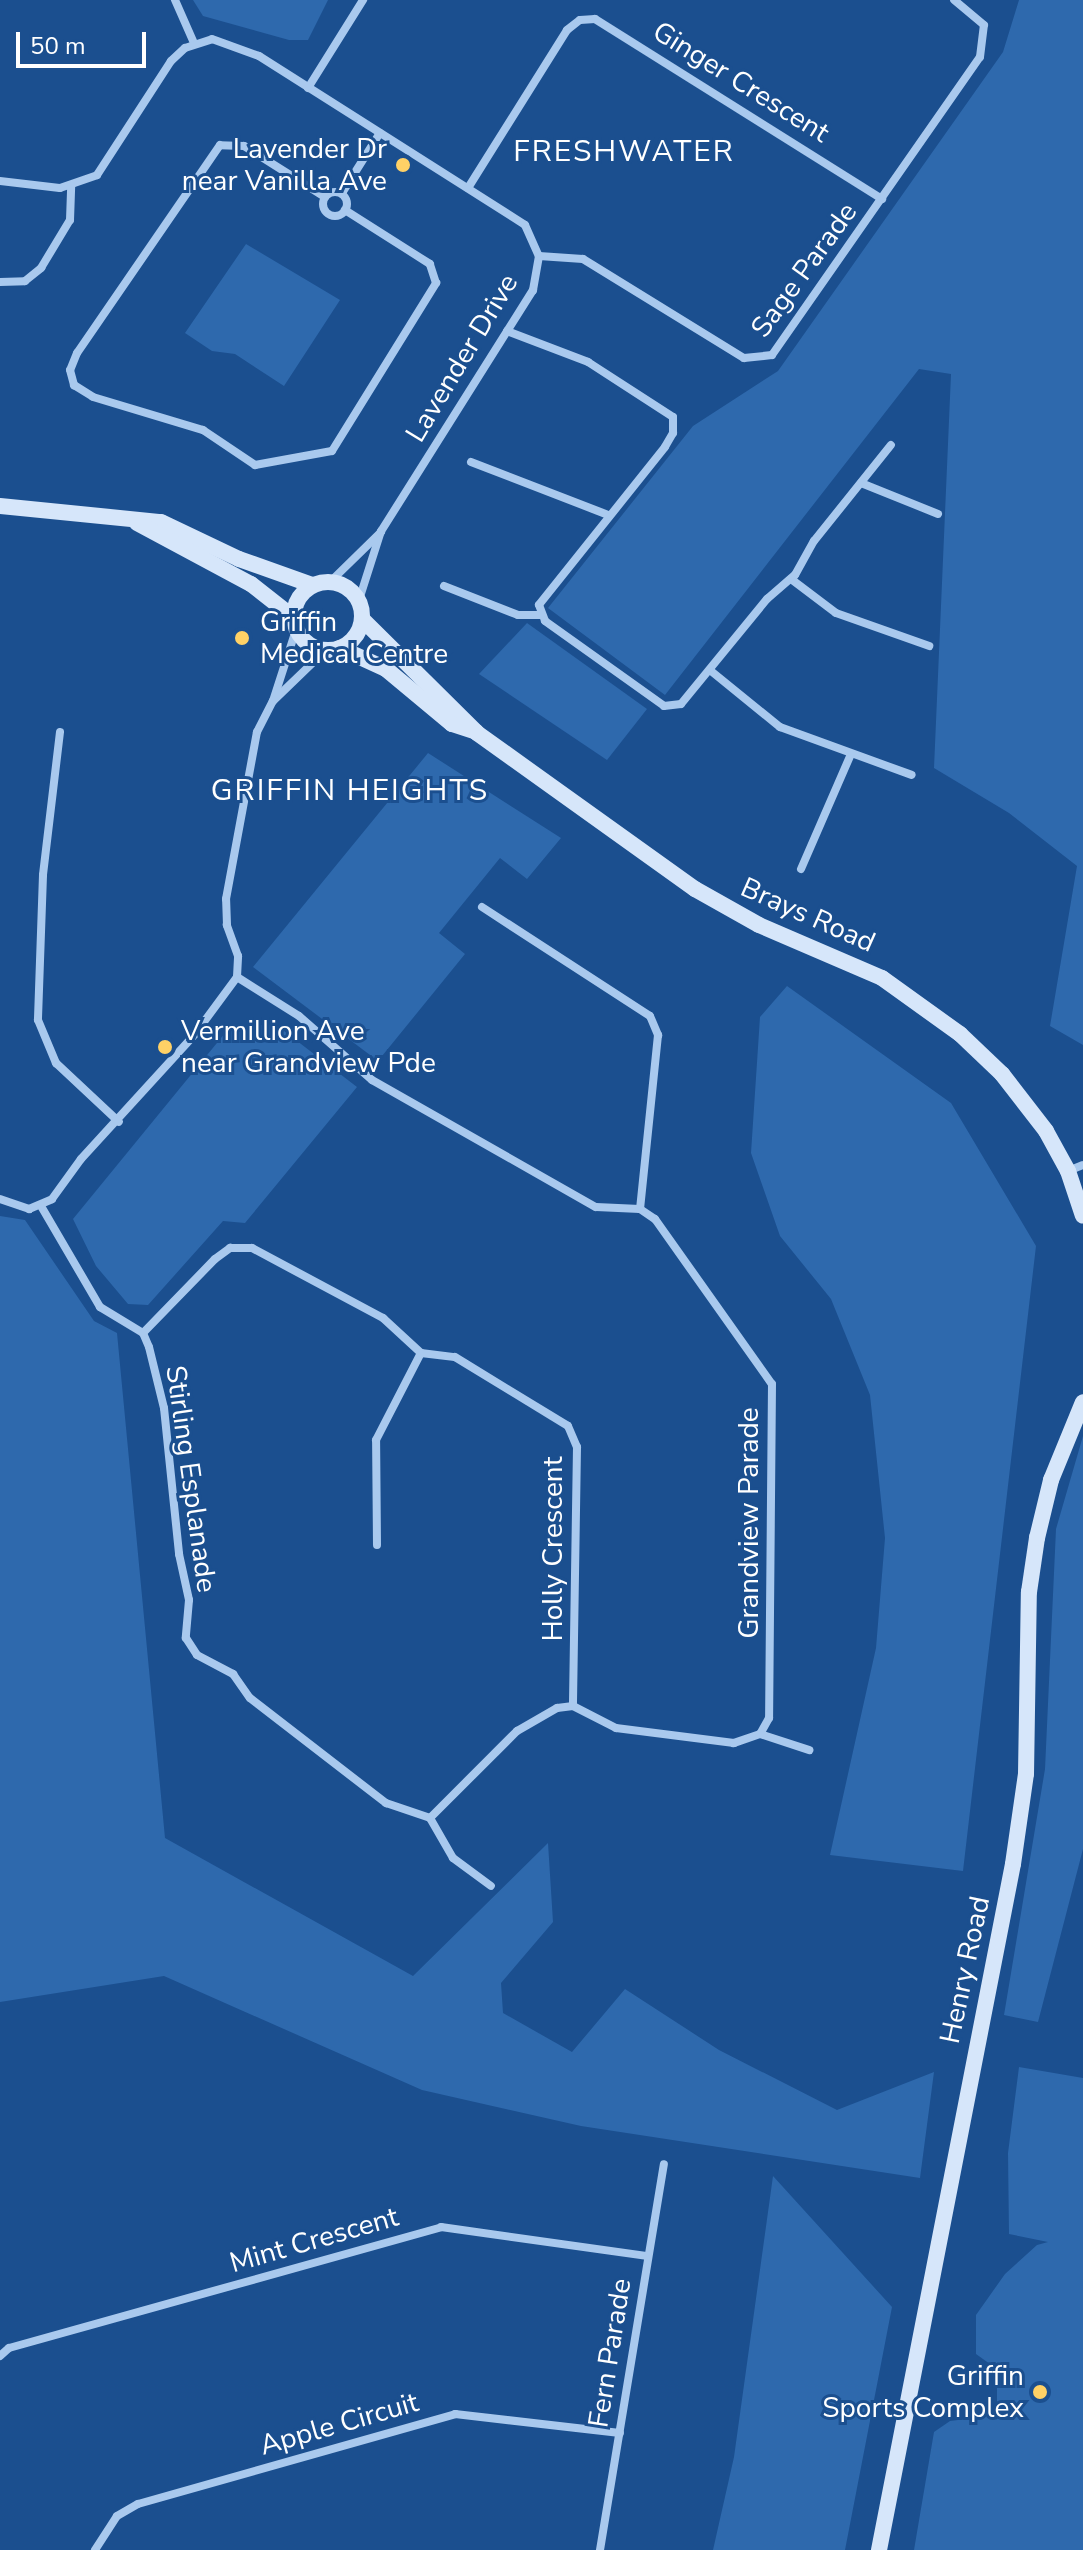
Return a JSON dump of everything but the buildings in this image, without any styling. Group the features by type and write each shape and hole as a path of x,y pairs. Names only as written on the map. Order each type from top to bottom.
{"main road":[{"path":"0,506 176,526 239,559 312,585"},
{"path":"137,523 244,580 294,624 308,644 333,649 355,637 362,619 359,600 331,581 312,585 298,598 294,624"},
{"name":"Brays Road","path":"362,619 477,733 707,896 771,931 882,978 939,1017 1009,1081 1076,1168"},
{"name":"Brays Road","path":"333,649 386,669 452,724 477,733"},
{"path":"1076,1168 1083,1216"},
{"name":"Henry Road","path":"879,2550 1013,1864 1026,1774 1029,1592 1037,1538 1051,1480 1083,1402"}],"street":[{"path":"0,181 71,186 103,168 171,61 194,43 175,0"},
{"path":"308,88 363,0"},
{"name":"Sage Parade","path":"539,256 583,259 738,355 761,360 783,346 984,48 984,25 954,0"},
{"name":"Ginger Crescent","path":"468,188 567,30 580,20 595,19 882,199"},
{"name":"Lavender Drive","path":"194,43 212,39 244,47 525,225 539,256 533,290 381,531 331,581"},
{"path":"345,210 342,193 380,133"},
{"path":"325,197 328,214 345,210 430,264 436,283 332,451 255,465 203,430 77,389 71,375 74,358 220,145 244,146 325,197 342,193"},
{"path":"0,282 25,281 41,268 70,220 71,186"},
{"path":"507,331 588,362 673,417 673,433 665,447 542,596 540,615"},
{"path":"444,586 518,615 540,615 664,706 681,704 767,599 791,579 814,541 891,445"},
{"path":"471,462 608,515"},
{"path":"861,483 938,514"},
{"name":"Lavender Drive","path":"359,600 381,531"},
{"path":"791,579 836,613 929,646"},
{"path":"0,1199 17,1207 41,1206 60,1191 81,1159 119,1122 237,977 238,956 227,925 226,899 257,732 273,701 294,624"},
{"path":"273,701 333,649"},
{"path":"711,671 769,721 912,775"},
{"path":"60,732 43,875 38,1020 56,1063 119,1122"},
{"path":"801,869 851,754"},
{"path":"237,977 299,1016 372,1080 596,1207 640,1209 658,1035 650,1016 482,907"},
{"name":"Stirling Esplanade","path":"41,1206 100,1307 143,1333 164,1408 179,1554 189,1600 186,1638 197,1655 233,1674 250,1698 386,1803 430,1818"},
{"name":"Grandview Parade","path":"640,1209 655,1219 772,1384 769,1718 760,1734"},
{"path":"143,1333 215,1259 230,1248 252,1248 383,1318 421,1353 376,1440 377,1545"},
{"name":"Holly Crescent","path":"421,1353 455,1357 568,1426 577,1447 573,1706"},
{"path":"491,1886 453,1858 430,1818 517,1731 557,1708 573,1706 616,1728 734,1743 760,1734 809,1750"},
{"name":"Fern Parade","path":"600,2550 664,2164"},
{"name":"Mint Crescent","path":"0,2356 9,2348 441,2227 648,2256"},
{"name":"Apple Circuit","path":"95,2550 117,2516 138,2504 455,2414 620,2433"}],"shaded area":[{"path":"193,0 328,0 308,40 289,40 203,16"},
{"path":"1019,0 1083,0 1083,1045 1050,1026 1077,866 1009,813 934,768 951,374 919,369 665,695 548,608 693,426 778,371 1003,52"},
{"path":"246,244 340,300 284,386 235,354 212,351 185,333"},
{"path":"527,623 647,709 607,760 479,674"},
{"path":"428,753 561,838 527,879 500,858 439,933 465,954 378,1061 253,967"},
{"path":"787,986 951,1103 1036,1246 963,1871 830,1855 876,1648 885,1538 870,1395 831,1299 780,1236 751,1153 760,1017"},
{"path":"275,1024 357,1087 245,1223 223,1221 148,1305 128,1304 96,1266 73,1219 230,1027"},
{"path":"0,1216 25,1220 94,1321 117,1333 165,1838 413,1976 548,1843 553,1922 501,1983 503,2013 572,2052 625,1989 719,2050 837,2110 934,2072 920,2178 581,2126 422,2090 164,1976 0,2002"},
{"path":"1083,1436 1083,1849 1038,2022 1004,2015 1045,1769 1056,1529"},
{"name":"Griffin Sports Complex","path":"1019,2067 1083,2078 1083,2550 914,2550 934,2432 950,2421 997,2415 997,2369 976,2354 976,2315 1005,2274 1037,2245 1048,2242 1009,2234 1008,2153"},
{"path":"773,2176 892,2307 845,2550 713,2550 734,2457"}],"place":[{"name":"Lavender Dr near Vanilla Ave","path":"403,165"},
{"name":"Griffin Medical Centre","path":"242,638"},
{"name":"Vermillion Ave near Grandview Pde","path":"165,1047"},
{"name":"Griffin Sports Complex","path":"1040,2392"}],"district":[{"name":"FRESHWATER","path":"624,152"},
{"name":"GRIFFIN HEIGHTS","path":"350,791"}]}
